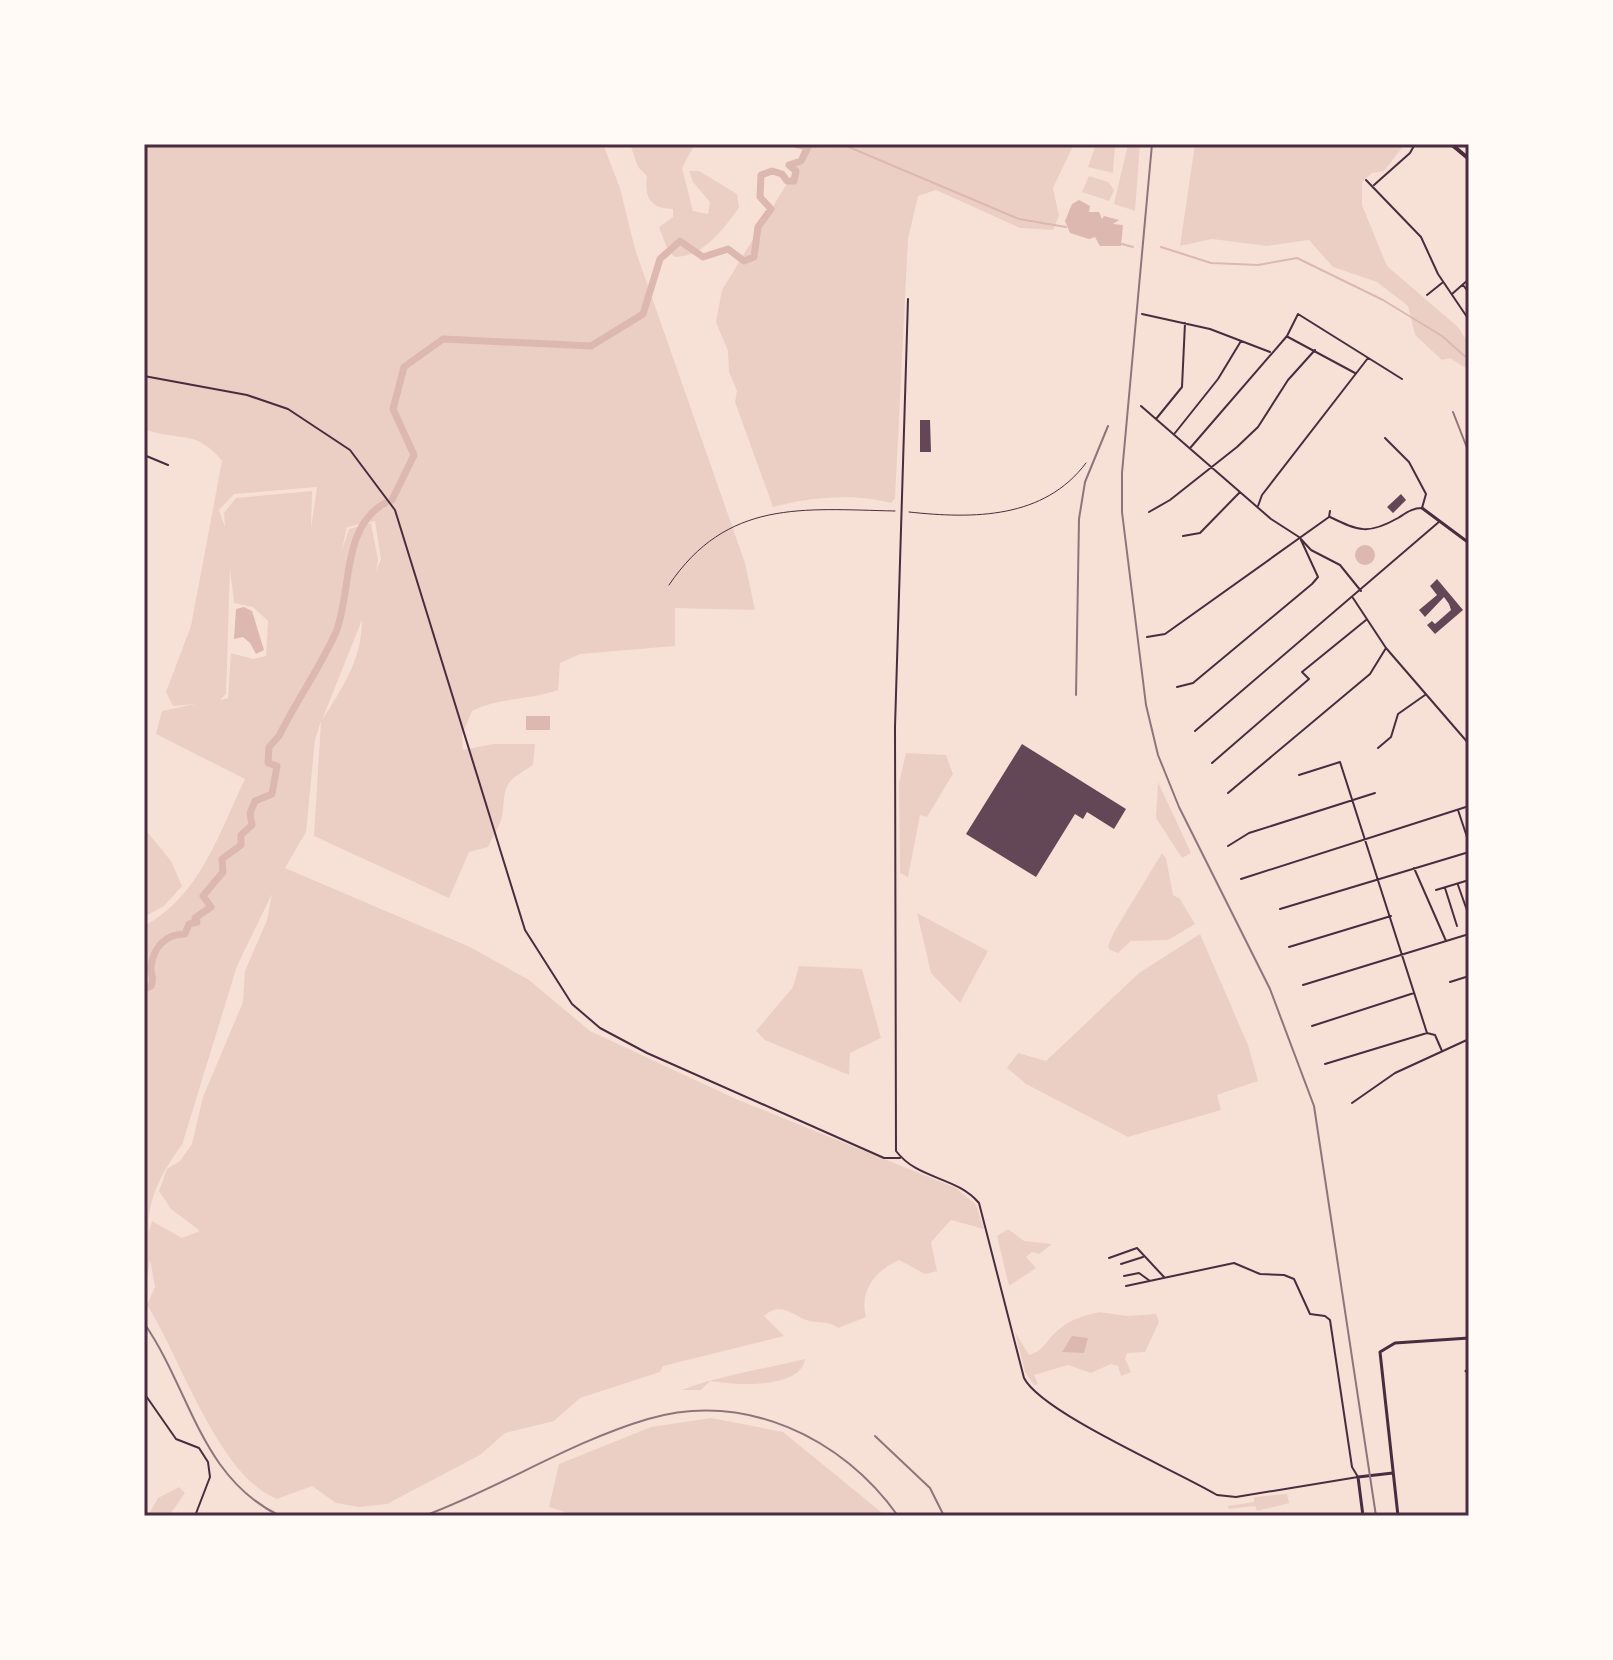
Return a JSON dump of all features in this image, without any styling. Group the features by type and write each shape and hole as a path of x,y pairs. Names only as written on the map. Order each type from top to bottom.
{"main road":[{"path":"1454,145 1469,159"}],"street":[{"path":"1373,186 1410,153 1415,144"},
{"path":"1366,180 1421,237 1443,282 1469,320"},
{"path":"1451,294 1469,279"},
{"path":"1427,295 1443,282"},
{"path":"1463,284 1469,293"},
{"path":"908,299 895,727 896,1151 918,1171 958,1184 979,1203 1024,1378 1044,1398 1082,1423 1217,1495 1236,1497 1393,1473"},
{"path":"1142,314 1185,321 1272,352"},
{"path":"1191,447 1287,336 1291,321 1301,314 1402,379"},
{"path":"1155,420 1182,387 1185,321"},
{"path":"1287,336 1355,373"},
{"path":"1174,434 1218,379 1241,341"},
{"path":"1149,512 1212,467 1258,427 1288,380 1315,350"},
{"path":"1258,506 1262,495 1369,357"},
{"path":"144,376 247,395 288,409 350,450 395,510 525,930 572,1004 600,1028 647,1053 884,1158 901,1158"},
{"path":"1141,406 1311,550 1340,565 1361,591"},
{"path":"1385,438 1409,462 1426,494 1422,508"},
{"path":"144,455 168,465"},
{"path":"1183,536 1200,533 1240,492"},
{"path":"1329,517 1350,529 1378,529 1412,509 1422,508 1469,543"},
{"path":"1147,637 1165,634 1329,517 1330,511"},
{"path":"1195,731 1440,521"},
{"path":"1177,687 1193,683 1318,577 1299,537"},
{"path":"1352,598 1386,648 1469,744"},
{"path":"1212,763 1309,679 1302,672 1366,620"},
{"path":"1228,793 1370,674 1386,648"},
{"path":"1378,748 1391,737 1398,714 1426,694"},
{"path":"1299,775 1340,762 1427,1033"},
{"path":"1228,846 1249,833 1375,793"},
{"path":"1243,878 1469,806"},
{"path":"1457,809 1469,843"},
{"path":"1280,909 1469,852"},
{"path":"1414,867 1419,887 1434,909 1446,941"},
{"path":"1436,890 1469,880"},
{"path":"1458,884 1469,916"},
{"path":"1445,888 1457,926"},
{"path":"1289,947 1391,916"},
{"path":"1303,985 1469,934"},
{"path":"1450,982 1469,976"},
{"path":"1312,1026 1416,993"},
{"path":"1325,1064 1427,1033 1435,1035 1442,1051"},
{"path":"1352,1103 1395,1073 1469,1039"},
{"path":"1109,1258 1137,1248 1164,1278"},
{"path":"1121,1264 1144,1256"},
{"path":"1126,1286 1234,1263 1260,1274 1284,1275 1294,1279 1310,1314 1330,1320 1352,1467 1358,1477 1363,1516"},
{"path":"1124,1276 1139,1273 1150,1282"},
{"path":"1398,1516 1379,1358 1383,1348 1395,1343 1469,1338"},
{"path":"144,1393 176,1439 199,1448 208,1462 210,1477 195,1516"}],"path":[{"path":"669,585 694,553 724,530 751,517 779,511 974,514 1020,510 1046,500 1070,483 1086,463"}],"shaded area":[{"path":"144,144 603,144 620,188 635,249 745,563 755,610 675,608 675,646 580,654 560,663 558,690 472,711 462,735 463,750 493,744 535,744 533,765 509,783 501,819 488,847 469,852 449,898 314,836 321,721 315,740 306,832 285,868 470,947 529,980 590,1031 736,1099 956,1188 976,1205 984,1229 951,1220 931,1242 937,1271 925,1274 899,1260 883,1269 867,1290 866,1317 838,1328 806,1320 785,1310 775,1310 764,1316 784,1336 663,1366 660,1372 580,1398 554,1421 505,1433 480,1455 387,1504 359,1507 336,1503 312,1486 277,1499 256,1486 236,1466 219,1441 147,1305 155,1287 150,1260 144,1296 144,926 180,898 194,881 245,779 156,734 162,711 195,704 173,706 166,692 191,626 222,461 195,440 144,429","holes":["317,487 311,529 312,491 236,498 224,513 225,527 219,510 234,494","375,521 381,559 376,571 378,560 371,523 349,529 341,553 347,527","230,568 234,603 253,607 268,621 266,656 253,659 231,653 228,698 220,700 226,694","362,620 359,648 343,685 322,720","272,894 267,920 245,971 243,1002 203,1097 192,1144 180,1161 167,1169 159,1191 171,1209 200,1231 182,1238 152,1221 149,1232 150,1208 157,1186 168,1165 182,1145 237,966"]},
{"path":"630,144 695,144 682,168 693,211 708,214 710,202 693,182 689,171 699,171 737,194 739,208 704,247 686,256 675,257 668,251 659,227 673,217 673,209 659,207 651,201 647,176 638,167"},
{"path":"804,144 1074,144 1053,188 1059,216 1053,230 1020,228 936,190 918,196 908,239 895,498 891,503 862,498 832,498 773,507 735,402 737,391 729,372 728,351 716,322 722,290 794,172"},
{"path":"1096,144 1115,144 1113,173 1088,167"},
{"path":"1128,144 1140,144 1135,211 1114,204"},
{"path":"1195,144 1405,144 1384,171 1372,173 1362,182 1362,205 1387,266 1458,327 1469,344 1469,370 1450,358 1442,360 1415,335 1408,306 1377,282 1333,267 1309,240 1267,246 1212,239 1180,246"},
{"path":"1089,176 1108,182 1114,190 1109,201 1082,192"},
{"path":"1079,200 1090,206 1089,212 1099,212 1102,219 1104,216 1119,220 1113,224 1123,225 1121,246 1100,246 1095,237 1089,239 1070,233 1065,221 1072,204"},
{"path":"1365,545 1372,548 1375,555 1372,562 1365,565 1358,562 1355,555 1358,548"},
{"path":"244,607 252,611 264,650 256,654 243,637 234,639 236,609"},
{"path":"526,716 550,716 550,730 526,730"},
{"path":"906,753 946,755 953,774 927,817 920,815 908,877 900,873 899,783"},
{"path":"1158,782 1191,853 1182,858 1156,818"},
{"path":"144,828 171,861 182,886 164,906 144,917"},
{"path":"1162,853 1166,858 1173,895 1180,899 1195,924 1168,940 1131,941 1118,953 1110,950 1108,946 1114,932"},
{"path":"917,913 988,951 960,1003 931,973"},
{"path":"1200,934 1248,1045 1258,1081 1217,1095 1221,1110 1128,1137 1026,1084 1007,1068 1018,1053 1046,1061 1139,973"},
{"path":"799,966 862,969 881,1038 850,1053 849,1075 765,1040 756,1031 793,987"},
{"path":"1008,1229 1024,1241 1052,1244 1039,1254 1032,1252 1026,1257 1036,1268 1009,1286 997,1236"},
{"path":"1099,1312 1127,1316 1156,1314 1159,1322 1145,1352 1127,1353 1125,1359 1131,1372 1121,1376 1118,1366 1111,1364 1091,1373 1068,1365 1034,1375 1038,1384 1034,1385 1025,1372 1015,1332 1029,1355 1038,1351 1068,1323"},
{"path":"1072,1336 1088,1338 1084,1353 1062,1352"},
{"path":"805,1359 801,1369 779,1381 734,1384 710,1381 701,1390 682,1390 712,1380"},
{"path":"711,1418 783,1432 886,1516 577,1516 549,1507 559,1464 651,1427"},
{"path":"179,1487 185,1493 169,1516 148,1516 158,1498"},
{"path":"1287,1494 1289,1503 1257,1511 1255,1506 1229,1509 1228,1506 1254,1502 1254,1497"}],"building":[{"path":"920,420 930,420 931,452 920,452"},
{"path":"1401,494 1406,500 1393,513 1387,507"},
{"path":"1437,579 1463,610 1435,634 1427,625 1432,621 1435,624 1451,610 1449,604 1444,597 1425,617 1419,610 1437,595 1430,586"},
{"path":"1022,744 1126,809 1114,829 1087,812 1083,819 1075,814 1036,877 966,834"}],"waterway":[{"path":"392,500 414,455 393,409 404,367 443,339 591,346 643,314 660,259 680,241 703,257 728,249 744,261 754,257 758,227 771,209 760,197 761,175 772,171 782,174 787,181 794,181 796,171 789,165 801,161 808,147 795,144"},
{"path":"808,147 844,145 1019,219 1066,227"},
{"path":"1122,244 1133,247"},
{"path":"1161,247 1211,263 1258,265 1297,258 1383,300 1442,336 1469,360"},
{"path":"144,989 152,983 151,967 157,948 166,939 185,934 189,924 197,922 195,918 211,907 203,896 223,872 222,859 241,845 241,835 252,825 250,813 255,801 272,794 277,766 268,763 269,747 279,736 330,645 341,616 354,544 371,514 385,503"}],"railway":[{"path":"1152,144 1122,473 1122,512 1146,705 1158,755 1179,807 1270,989 1314,1106 1376,1516"},
{"path":"1453,412 1469,453"},
{"path":"1076,695 1079,519 1085,482 1108,426"},
{"path":"144,1323 214,1456 253,1499 280,1516"},
{"path":"424,1516 619,1429 684,1412 720,1411 788,1427 820,1443 875,1488 898,1516"},
{"path":"875,1436 930,1488 944,1516"}]}
